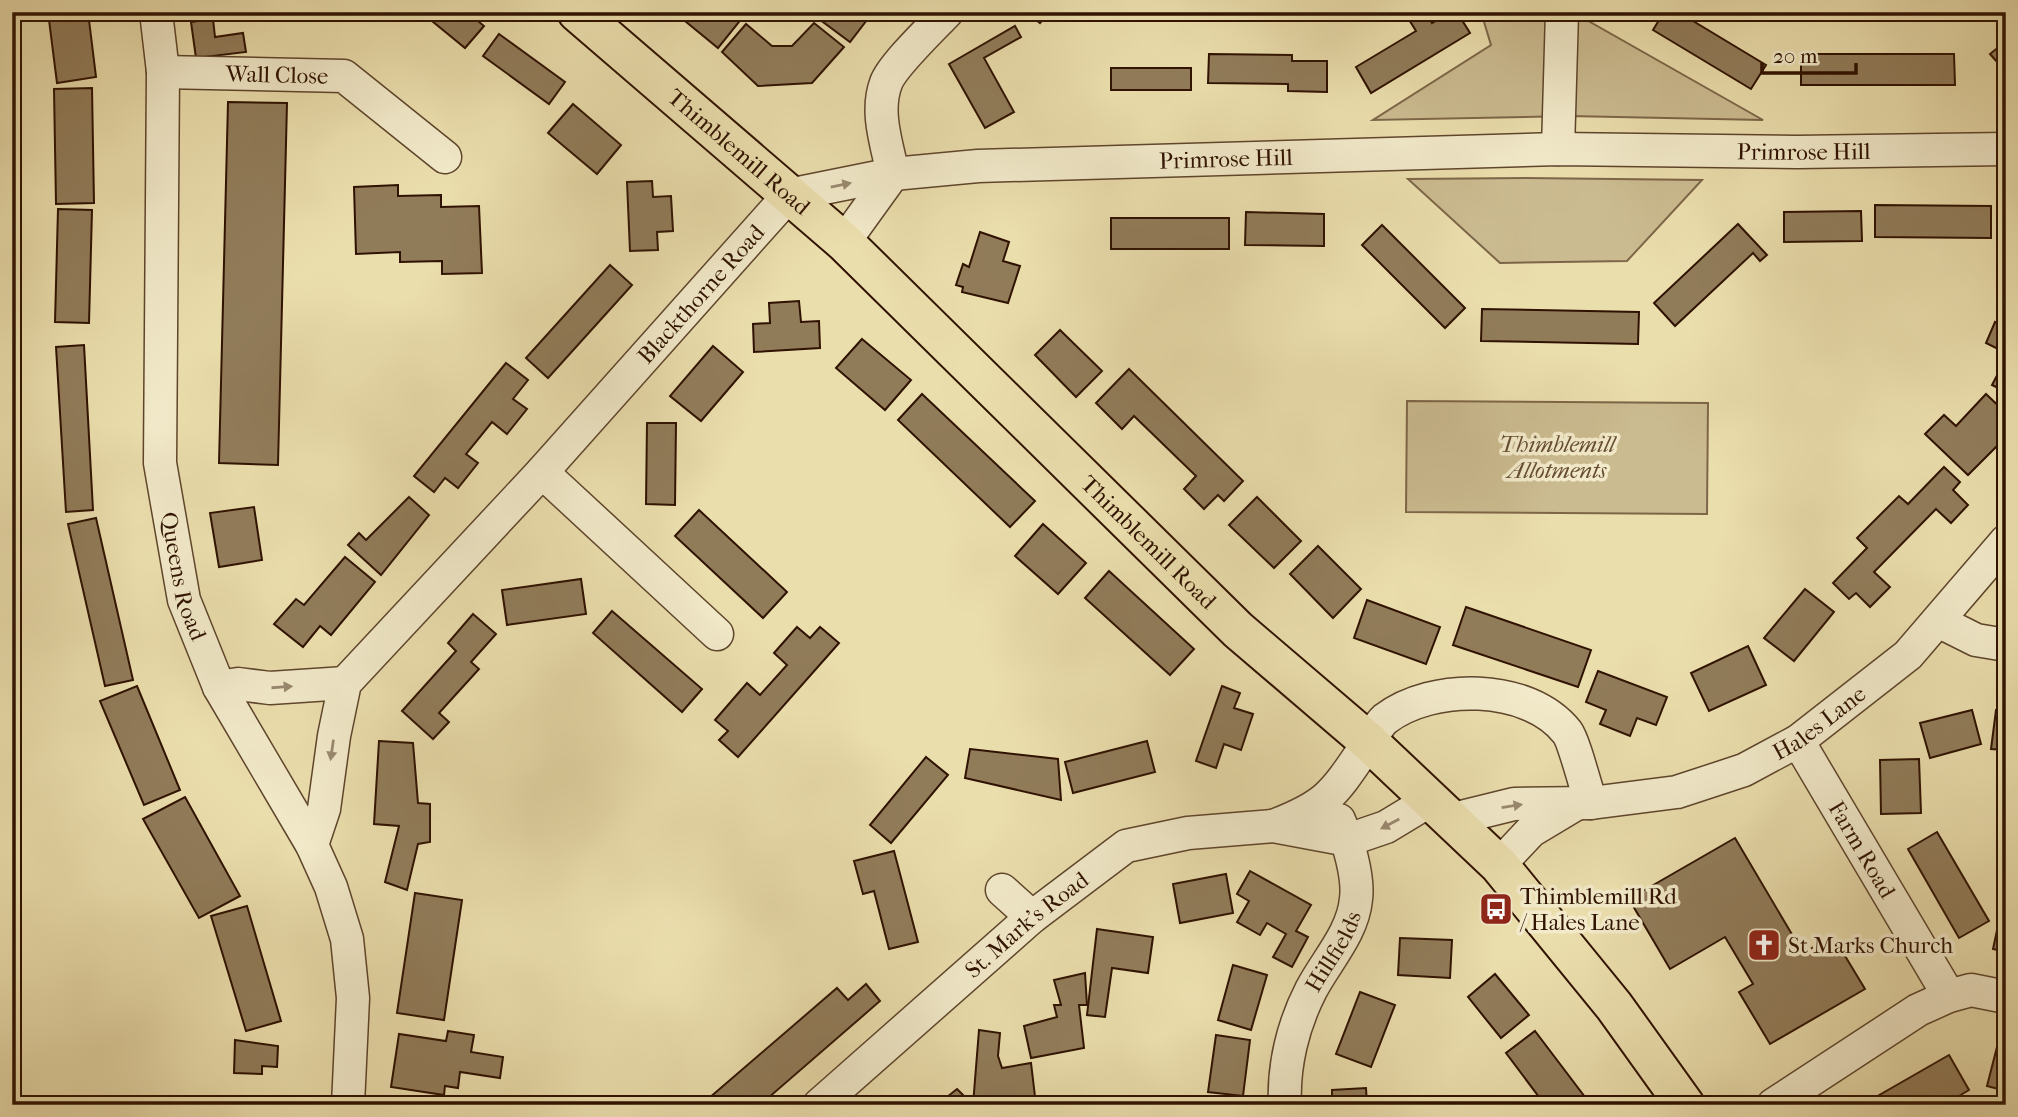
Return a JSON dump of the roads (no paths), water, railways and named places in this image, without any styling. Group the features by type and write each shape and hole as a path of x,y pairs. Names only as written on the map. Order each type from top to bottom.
{"main road":[{"name":"Thimblemill Road","path":"577,12 844,242 1238,630 1369,743 1499,865 1615,1006 1685,1105"}],"street":[{"name":"Queens Road","path":"156,12 163,72 160,463 184,600 219,687 312,845 331,887 347,939 353,998 348,1105"},
{"path":"844,242 893,174 883,131 882,101 887,80 947,12"},
{"path":"1558,149 1562,12"},
{"name":"Wall Close","path":"163,72 344,76 445,157"},
{"name":"Primrose Hill","path":"893,174 992,165 1558,149 1797,152 2006,149"},
{"path":"789,195 893,174"},
{"name":"Blackthorne Road","path":"345,683 541,472 789,195"},
{"path":"541,472 718,634"},
{"name":"Hales Lane","path":"1439,810 1514,804 1584,803 1677,792 1744,770 1798,741 1908,655 2006,541"},
{"path":"1938,621 1976,640 2006,645"},
{"path":"219,687 238,684 270,688 345,683 334,736 324,809 312,845"},
{"name":"St. Mark's Road","path":"1273,826 1311,812 1328,797 1383,720 1413,702 1452,692 1508,698 1539,710 1568,733 1584,803"},
{"name":"Farm Road","path":"1798,741 1949,996"},
{"name":"Hillfields","path":"1285,1105 1284,1081 1294,1034 1311,991 1347,929 1357,898 1348,840 1328,797"},
{"name":"Hales Lane","path":"1499,865 1531,831 1584,803"},
{"name":"St. Mark's Road","path":"818,1105 1032,917 1126,846 1188,833 1273,826 1348,840 1439,810"},
{"path":"1002,890 1032,917"},
{"path":"1773,1105 1918,1010 1949,996 1971,990 2006,997"}],"place":[{"name":"Thimblemill Rd / Hales Lane","path":"1496,909"},
{"name":"St Marks Church","path":"1764,945"}],"park label":[{"name":"Thimblemill Allotments","path":"1557,457"}]}
